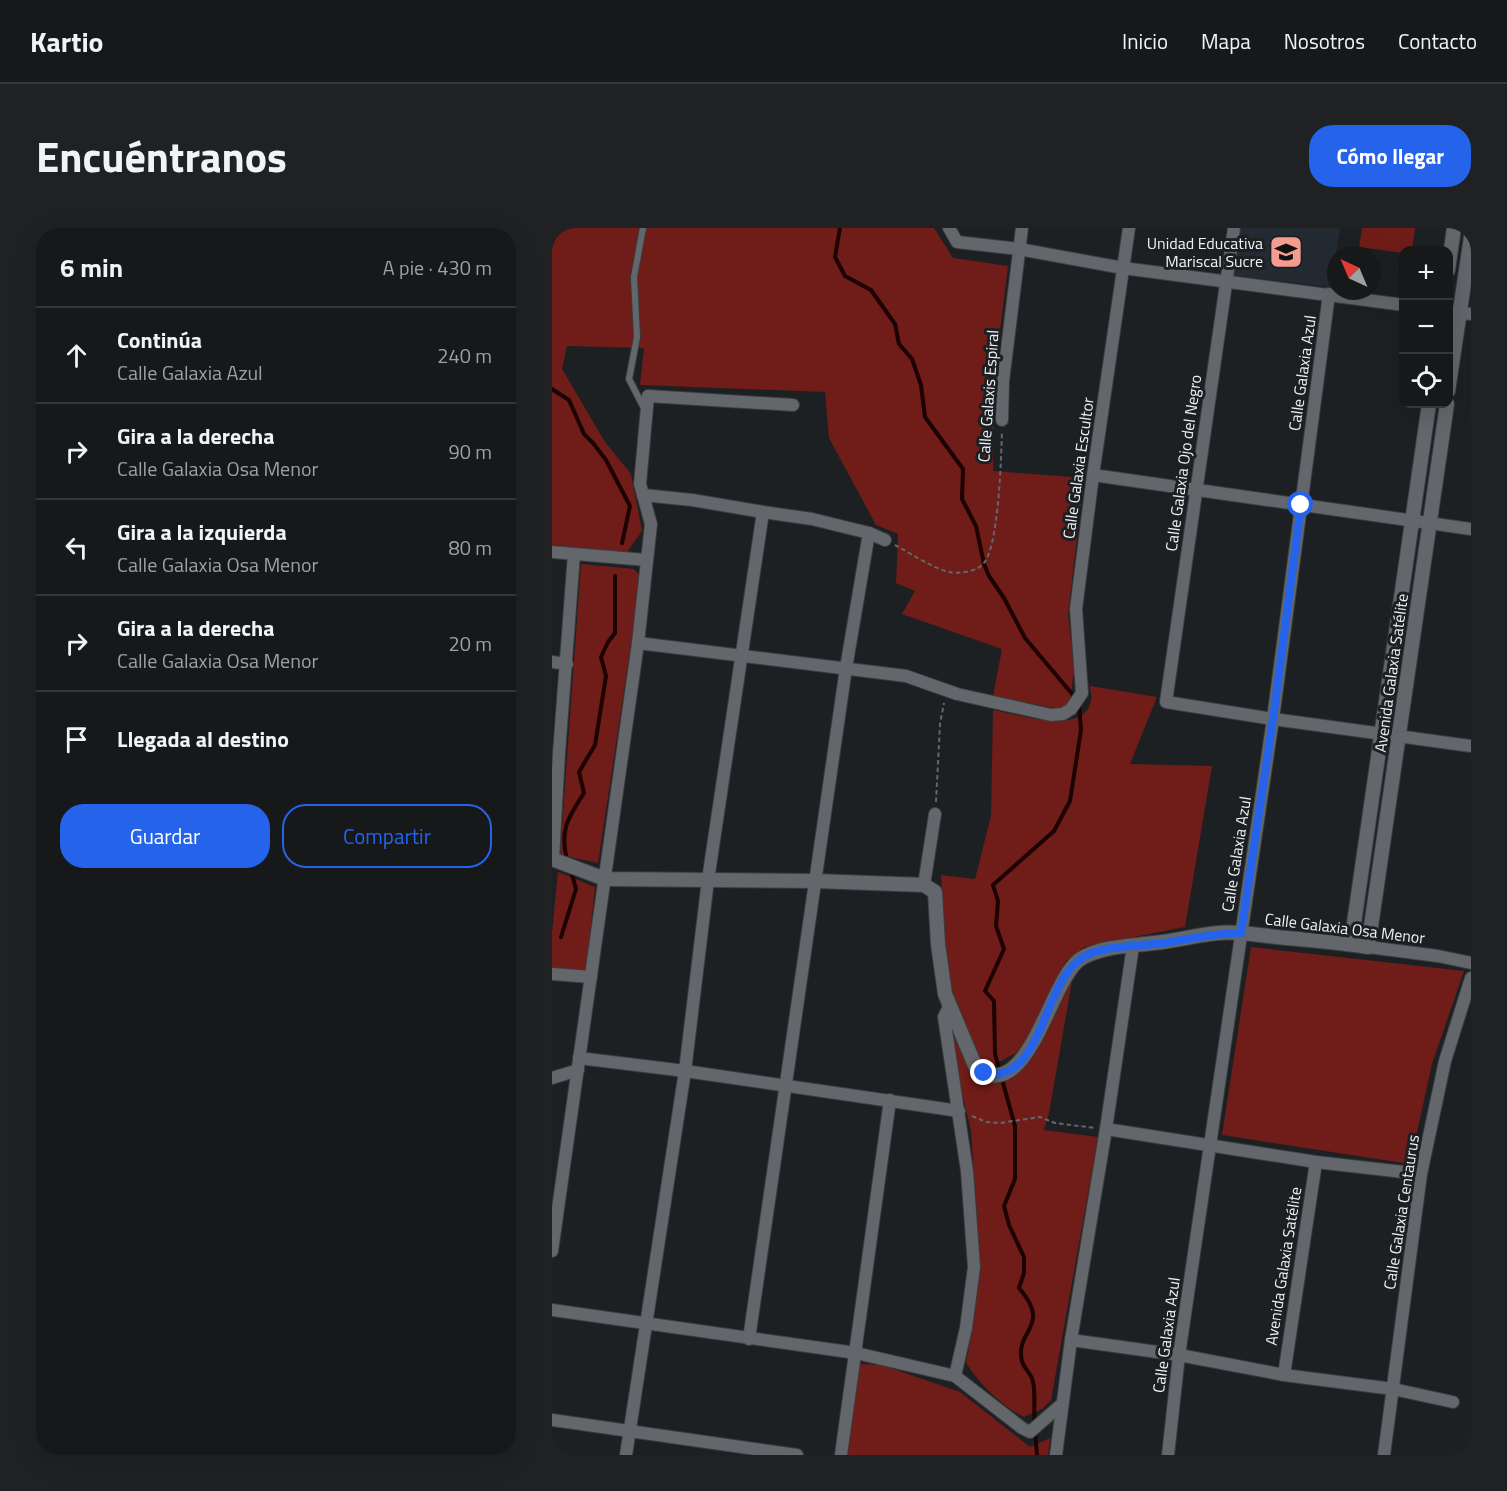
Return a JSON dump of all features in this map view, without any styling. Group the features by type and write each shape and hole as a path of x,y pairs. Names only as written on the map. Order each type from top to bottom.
{"street":[{"path":"949,228 957,242 1019,249 1124,268 1327,294"},
{"name":"Calle Galaxis Espiral","path":"1002,420 1003,381 1022,228"},
{"name":"Calle Galaxia Escultor","path":"947,691 1051,715 1063,714 1071,709 1082,693 1076,609 1129,228"},
{"name":"Calle Galaxia Ojo del Negro","path":"1234,228 1166,702 1273,719"},
{"path":"1452,246 1455,228"},
{"path":"1453,363 1471,237"},
{"name":"Calle Galaxia Azul","path":"1168,1455 1179,1355 1273,719 1328,300"},
{"path":"1374,300 1399,303"},
{"path":"552,1251 638,643 651,524 640,484 648,396 793,405"},
{"name":"Avenida Galaxia Satélite","path":"1351,944 1428,408"},
{"name":"Avenida Galaxia Satélite","path":"1368,947 1446,408"},
{"path":"1093,475 1471,529"},
{"path":"643,495 692,500 812,519 869,533 885,540"},
{"path":"626,1455 685,1071 708,880 763,512"},
{"path":"749,1339 846,668 869,533"},
{"path":"552,552 646,560"},
{"path":"574,554 567,664 555,753 553,859 604,879 816,881 924,885 935,814"},
{"path":"638,643 906,676 947,691"},
{"path":"552,662 567,664"},
{"path":"1273,719 1471,746"},
{"name":"Calle Galaxia Osa Menor","path":"924,885 935,891 940,969 949,1007 976,1068 994,1076 1006,1074 1016,1067 1030,1047 1065,975 1077,962 1088,955 1218,933 1241,933 1351,944 1471,963"},
{"path":"1056,1455 1071,1340 1106,1130 1133,946"},
{"path":"552,974 591,977"},
{"name":"Calle Galaxia Centaurus","path":"1384,1455 1421,1174 1445,1061 1471,978"},
{"path":"949,1007 944,1017 967,1171 974,1267 966,1328 955,1376"},
{"path":"552,1078 578,1064 685,1071 959,1111"},
{"path":"841,1455 890,1100"},
{"path":"1106,1130 1316,1162 1421,1174"},
{"name":"Avenida Galaxia Satélite","path":"1284,1375 1316,1162"},
{"path":"552,1310 856,1353 955,1376 1030,1432 1062,1404"},
{"path":"1071,1340 1179,1355 1284,1375 1393,1389 1453,1401"},
{"path":"552,1420 797,1455"}],"lane":[{"path":"643,228 634,277 637,336 629,379 646,413"}],"path":[{"name":"Calle Galaxis Espiral","path":"885,540 950,572 970,571 984,564 994,542 1002,420"},
{"path":"935,814 940,724 947,691"},
{"path":"959,1111 986,1122 1000,1124 1040,1117 1054,1123 1106,1130"}],"shaded area":[{"path":"552,228 934,228 953,258 1008,266 995,370 993,471 1084,478 1068,614 1074,667 1071,697 1068,704 1060,709 993,696 1002,649 902,614 915,591 896,583 898,534 876,525 829,438 825,392 640,385 644,348 567,346 562,369 605,442 631,474 642,531 627,552 552,545"},
{"name":"Unidad Educativa Mariscal Sucre","path":"1239,228 1340,228 1337,246 1327,246 1327,287 1231,275"},
{"path":"1362,228 1415,228 1413,246 1399,246 1399,252 1381,250 1381,246 1359,246"},
{"path":"581,564 634,569 641,577 598,863 560,855"},
{"path":"1090,686 1157,697 1130,764 1212,766 1185,927 1084,947 1066,961 1021,1050 992,1066 982,1061 974,1051 948,989 941,875 975,879 991,816 993,710 1049,720 1077,718 1086,711 1091,700"},
{"path":"558,872 595,887 586,972 552,969 552,932"},
{"path":"1251,947 1464,971 1432,1064 1410,1164 1222,1135"},
{"path":"1072,981 1044,1130 1098,1137 1051,1400 1042,1409 1024,1417 991,1393 966,1362 980,1267 971,1131 950,1026 966,1062 979,1079 997,1083 1007,1081 1023,1068 1031,1057"},
{"path":"859,1364 882,1365 960,1392 1030,1447 1050,1438 1048,1455 847,1455"}],"waterway":[{"path":"840,228 835,257 845,276 871,290 895,324 899,344 912,359 921,385 925,417 963,469 962,499 976,526 984,564 989,576 1004,598 1025,638 1073,695"},
{"path":"552,389 569,400 584,434 606,460 630,506 622,543"},
{"path":"567,859 565,831 584,793 579,772 595,745 606,676 601,657 615,633 615,576"},
{"path":"1035,1424 1033,1382 1023,1364 1021,1351 1033,1320 1033,1312 1029,1301 1019,1288 1024,1273 1024,1257 1009,1225 1004,1206 1015,1179 1015,1126 995,1054 994,1001 985,991 1004,949 996,926 998,901 993,885 1054,831 1070,801 1081,730 1079,704"},
{"path":"561,937 576,889 572,874"},
{"path":"1035,1432 1037,1455"}],"place":[{"name":"Unidad Educativa Mariscal Sucre","path":"1286,252"}],"route":[{"path":"984,1073 994,1076 1006,1074 1016,1067 1030,1047 1065,975 1077,962 1088,955 1218,933 1241,933 1273,719 1301,505"}]}
